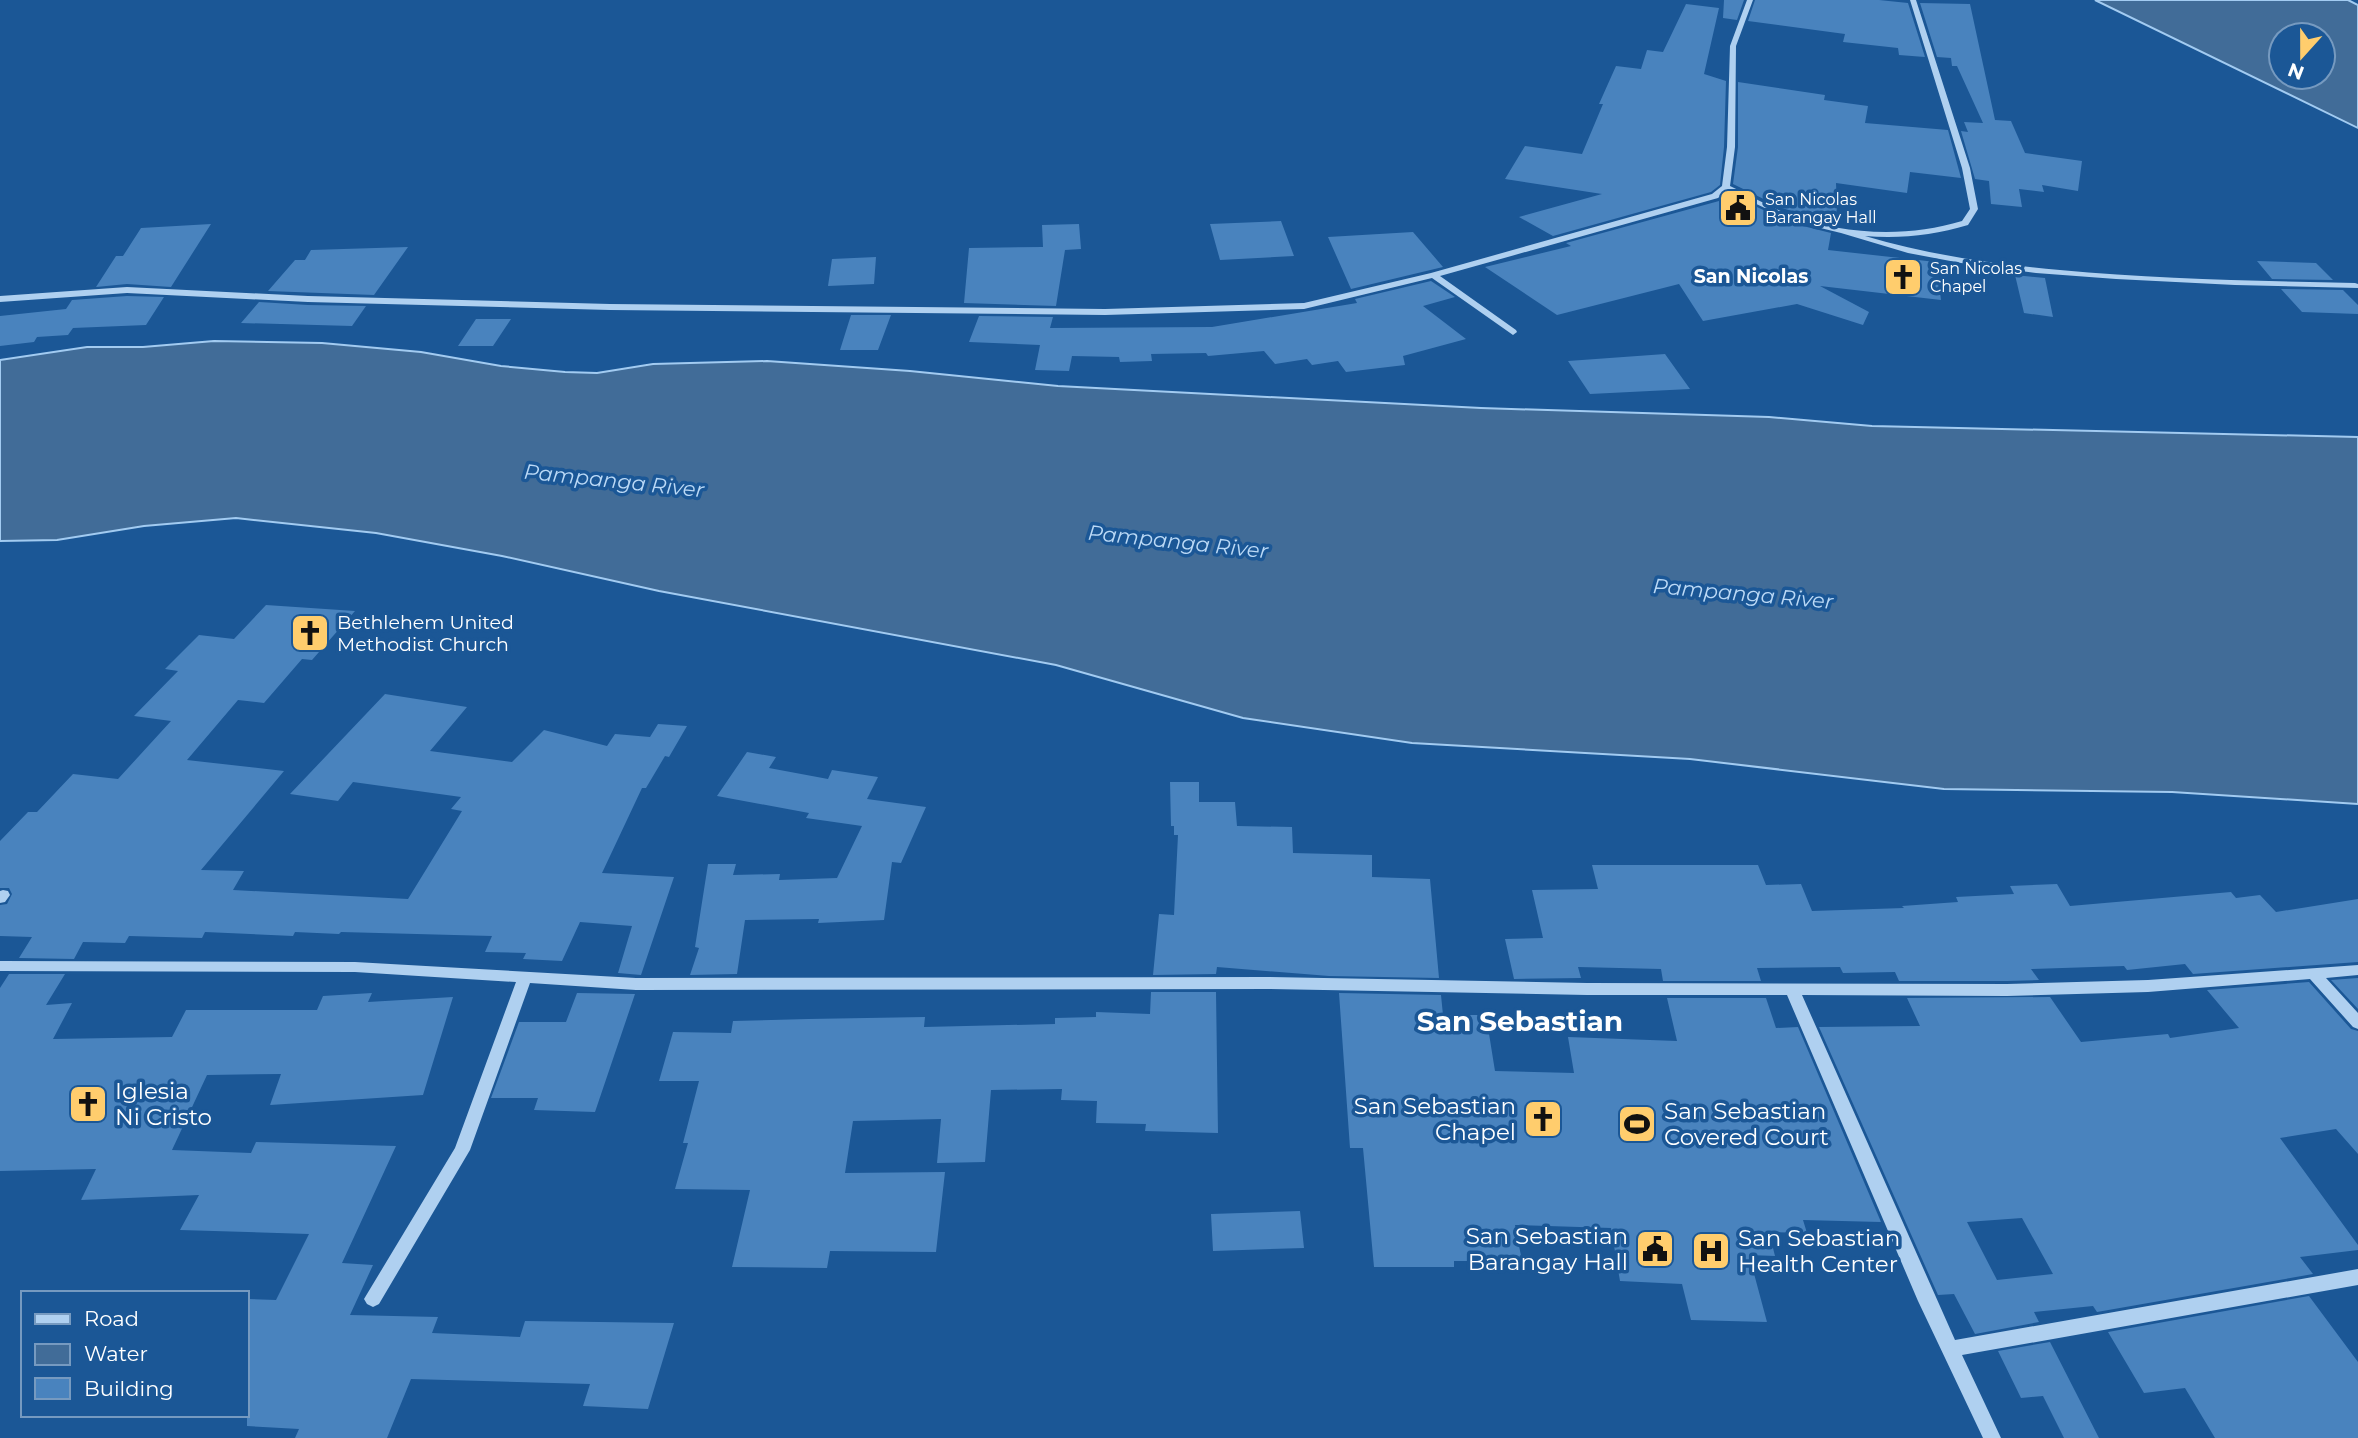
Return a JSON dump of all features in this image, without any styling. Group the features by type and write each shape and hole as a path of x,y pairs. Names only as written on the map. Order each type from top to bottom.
{"street":[{"path":"0,299 127,290 308,299 597,306 1105,312 1304,306 1433,275 1716,196 1726,187 1731,147 1733,46 1750,0"},
{"path":"1839,229 1888,234 1930,233 1965,223 1974,209 1966,168 1913,0"},
{"path":"1726,187 1785,215 1839,229 1868,241 1914,252 2093,276 2355,286"},
{"path":"1433,275 1513,332"},
{"path":"0,967 355,967 636,984 1267,982 1587,989 2032,989 2148,986 2358,970"},
{"path":"2313,973 2358,1023"},
{"path":"373,1299 462,1150 525,977"},
{"path":"1792,989 1927,1301 1993,1438"},
{"path":"1952,1349 2358,1277"}],"water":[{"path":"2095,0 2348,0 2358,5 2358,128 2282,91 2337,91 2337,21 2267,21 2267,84"},
{"name":"Pampanga River","path":"214,341 322,343 421,352 501,366 565,372 597,373 653,364 767,361 910,371 1058,386 1481,408 1769,417 1872,426 2358,437 2358,804 2172,792 1944,789 1690,759 1412,743 1243,718 1056,665 659,591 502,556 376,533 236,518 144,526 57,540 0,541 0,360 87,347 143,347"}],"building":[{"path":"1724,0 1744,0 1737,20 1723,18"},
{"path":"1755,0 1879,0 1908,3 1925,57 1899,55 1898,48 1843,42 1845,34 1748,21"},
{"path":"1920,3 1970,4 1995,120 2011,121 2025,153 2082,161 2078,191 2042,185 2044,192 2019,189 2022,207 1991,204 1989,181 1975,179 1961,131 1968,132 1964,122 1983,123 1957,66 1952,66 1951,58 1937,57"},
{"path":"1686,4 1719,8 1704,74 1726,81 1720,185 1711,192 1553,236 1519,217 1602,194 1505,179 1525,146 1582,154 1603,104 1599,104 1616,66 1641,69 1647,50 1663,52"},
{"path":"1738,82 1825,95 1824,100 1868,106 1865,123 1948,130 1961,178 1910,172 1907,193 1836,183 1837,208 1834,224 1782,208 1733,184 1738,147"},
{"path":"1727,193 1791,223 1831,233 1828,250 1936,262 1941,300 1820,286 1869,312 1863,325 1797,304 1703,321 1679,284 1557,315 1485,267 1571,246 1566,243 1719,201"},
{"path":"1281,221 1294,256 1220,260 1210,224"},
{"path":"211,224 171,287 127,284 96,287 116,256 123,256 141,228"},
{"path":"1079,224 1081,249 1065,250 1056,306 964,303 969,248 1043,247 1042,225"},
{"path":"1413,232 1443,267 1351,289 1328,237"},
{"path":"408,247 374,295 268,291 295,260 305,260 311,250"},
{"path":"876,257 874,284 828,286 832,259"},
{"path":"2257,261 2316,263 2333,280 2272,279"},
{"path":"2015,275 2045,278 2053,317 2024,313"},
{"path":"1431,281 1455,297 1423,306 1466,339 1403,356 1405,365 1346,372 1338,361 1312,365 1307,359 1275,364 1264,351 1208,356 1206,353 1151,354 1152,361 1120,362 1119,357 1072,356 1069,371 1035,370 1040,345 969,342 979,316 1053,317 1050,328 1212,327 1357,303 1355,299"},
{"path":"2281,289 2343,290 2358,305 2358,314 2302,312"},
{"path":"127,296 164,297 146,325 73,328 68,335 37,337 34,342 0,346 0,316 66,309 72,300"},
{"path":"259,302 366,306 352,326 241,323"},
{"path":"851,315 891,315 878,350 840,350"},
{"path":"476,319 511,319 493,346 458,346"},
{"path":"1665,354 1690,389 1590,394 1568,361"},
{"path":"266,605 355,611 312,660 302,659 264,703 238,700 187,760 284,771 201,870 244,871 233,890 408,899 462,811 451,809 461,797 353,782 338,801 290,794 385,694 467,707 430,751 512,762 544,730 607,746 615,734 650,737 658,724 687,726 669,757 665,756 646,788 642,788 602,873 674,877 641,975 618,973 632,926 580,922 562,961 523,959 526,953 485,952 492,936 341,932 295,932 293,936 205,932 202,938 129,936 125,943 83,942 74,959 19,958 32,937 0,936 0,905 7,904 12,894 9,888 0,888 0,841 28,812 37,812 73,774 118,779 171,721 134,716 178,671 165,669 199,635 234,639"},
{"path":"747,752 776,757 769,768 828,779 832,770 878,777 867,799 926,807 901,863 892,862 884,920 818,923 819,919 745,920 737,974 690,975 699,948 695,947 708,864 736,864 733,875 780,874 779,880 837,878 862,826 806,818 809,813 717,796"},
{"path":"1170,782 1199,782 1199,802 1235,802 1237,826 1292,827 1293,853 1372,855 1372,877 1430,879 1439,978 1329,976 1217,967 1216,974 1153,975 1159,914 1174,915 1178,835 1174,835 1174,826 1171,826"},
{"path":"1592,865 1758,865 1766,885 1801,884 1812,911 1904,908 1902,906 1958,902 1956,897 2014,894 2010,886 2057,884 2070,906 2231,892 2236,898 2260,895 2276,912 2358,899 2358,962 2193,974 2185,964 2127,970 2124,966 2031,969 2039,980 2007,981 1899,981 1895,972 1843,973 1840,967 1757,968 1761,981 1663,981 1661,969 1578,967 1581,978 1514,979 1505,939 1543,938 1532,890 1598,889"},
{"path":"9,974 65,974 46,1005 72,1003 53,1039 172,1037 186,1010 317,1010 323,996 372,993 368,1002 453,997 423,1095 270,1105 281,1074 207,1075 172,1150 251,1153 256,1142 396,1146 342,1263 373,1265 350,1315 438,1317 432,1333 520,1337 525,1321 674,1323 648,1409 583,1406 590,1384 411,1379 387,1438 295,1438 299,1429 247,1426 248,1299 276,1300 309,1234 180,1230 199,1195 81,1200 96,1169 0,1171 0,988"},
{"path":"2358,978 2358,1009 2331,980"},
{"path":"2309,982 2351,1029 2358,1031 2358,1154 2336,1129 2280,1138 2358,1245 2358,1250 2300,1257 2313,1274 2097,1312 2093,1306 2034,1312 2039,1322 1975,1334 1954,1294 1938,1295 1819,1027 1920,1026 1907,998 2050,997 2081,1042 2168,1034 2170,1038 2239,1028 2207,990","holes":["2022,1218 2053,1274 1997,1280 1967,1222"]},
{"path":"1151,992 1216,992 1218,1133 1145,1131 1146,1124 1096,1123 1097,1101 1061,1100 1062,1089 991,1090 985,1162 937,1163 941,1119 853,1121 845,1173 945,1172 936,1252 830,1251 827,1268 732,1267 750,1190 675,1189 688,1143 683,1143 699,1081 659,1081 673,1032 731,1033 733,1021 808,1019 925,1017 924,1027 1055,1024 1055,1018 1096,1017 1096,1012 1150,1014"},
{"path":"577,993 635,994 595,1112 534,1110 538,1098 491,1098 519,1022 566,1022"},
{"path":"1339,993 1441,995 1443,1015 1486,1015 1495,1071 1574,1073 1568,1037 1677,1041 1667,998 1766,998 1776,1028 1798,1027 1881,1222 1803,1220 1807,1233 1769,1232 1775,1256 1749,1255 1767,1322 1691,1320 1682,1284 1620,1281 1611,1228 1515,1225 1522,1261 1454,1261 1454,1267 1374,1267 1363,1148 1350,1148"},
{"path":"1300,1211 1304,1248 1213,1251 1211,1214"},
{"path":"2309,1296 2358,1362 2358,1438 2215,1438 2185,1388 2144,1393 2108,1332"},
{"path":"2050,1342 2099,1438 2064,1438 2043,1396 2021,1398 1998,1351"}],"place":[{"name":"San Nicolas Barangay Hall","path":"1738,208"},
{"name":"San Nicolas Chapel","path":"1903,277"},
{"name":"Bethlehem United Methodist Church","path":"310,633"},
{"name":"Iglesia Ni Cristo","path":"88,1104"},
{"name":"San Sebastian Chapel","path":"1543,1119"},
{"name":"San Sebastian Covered Court","path":"1637,1124"},
{"name":"San Sebastian Barangay Hall","path":"1655,1249"},
{"name":"San Sebastian Health Center","path":"1711,1251"}],"district":[{"name":"San Nicolas","path":"1751,276"},
{"name":"San Sebastian","path":"1520,1021"}]}
